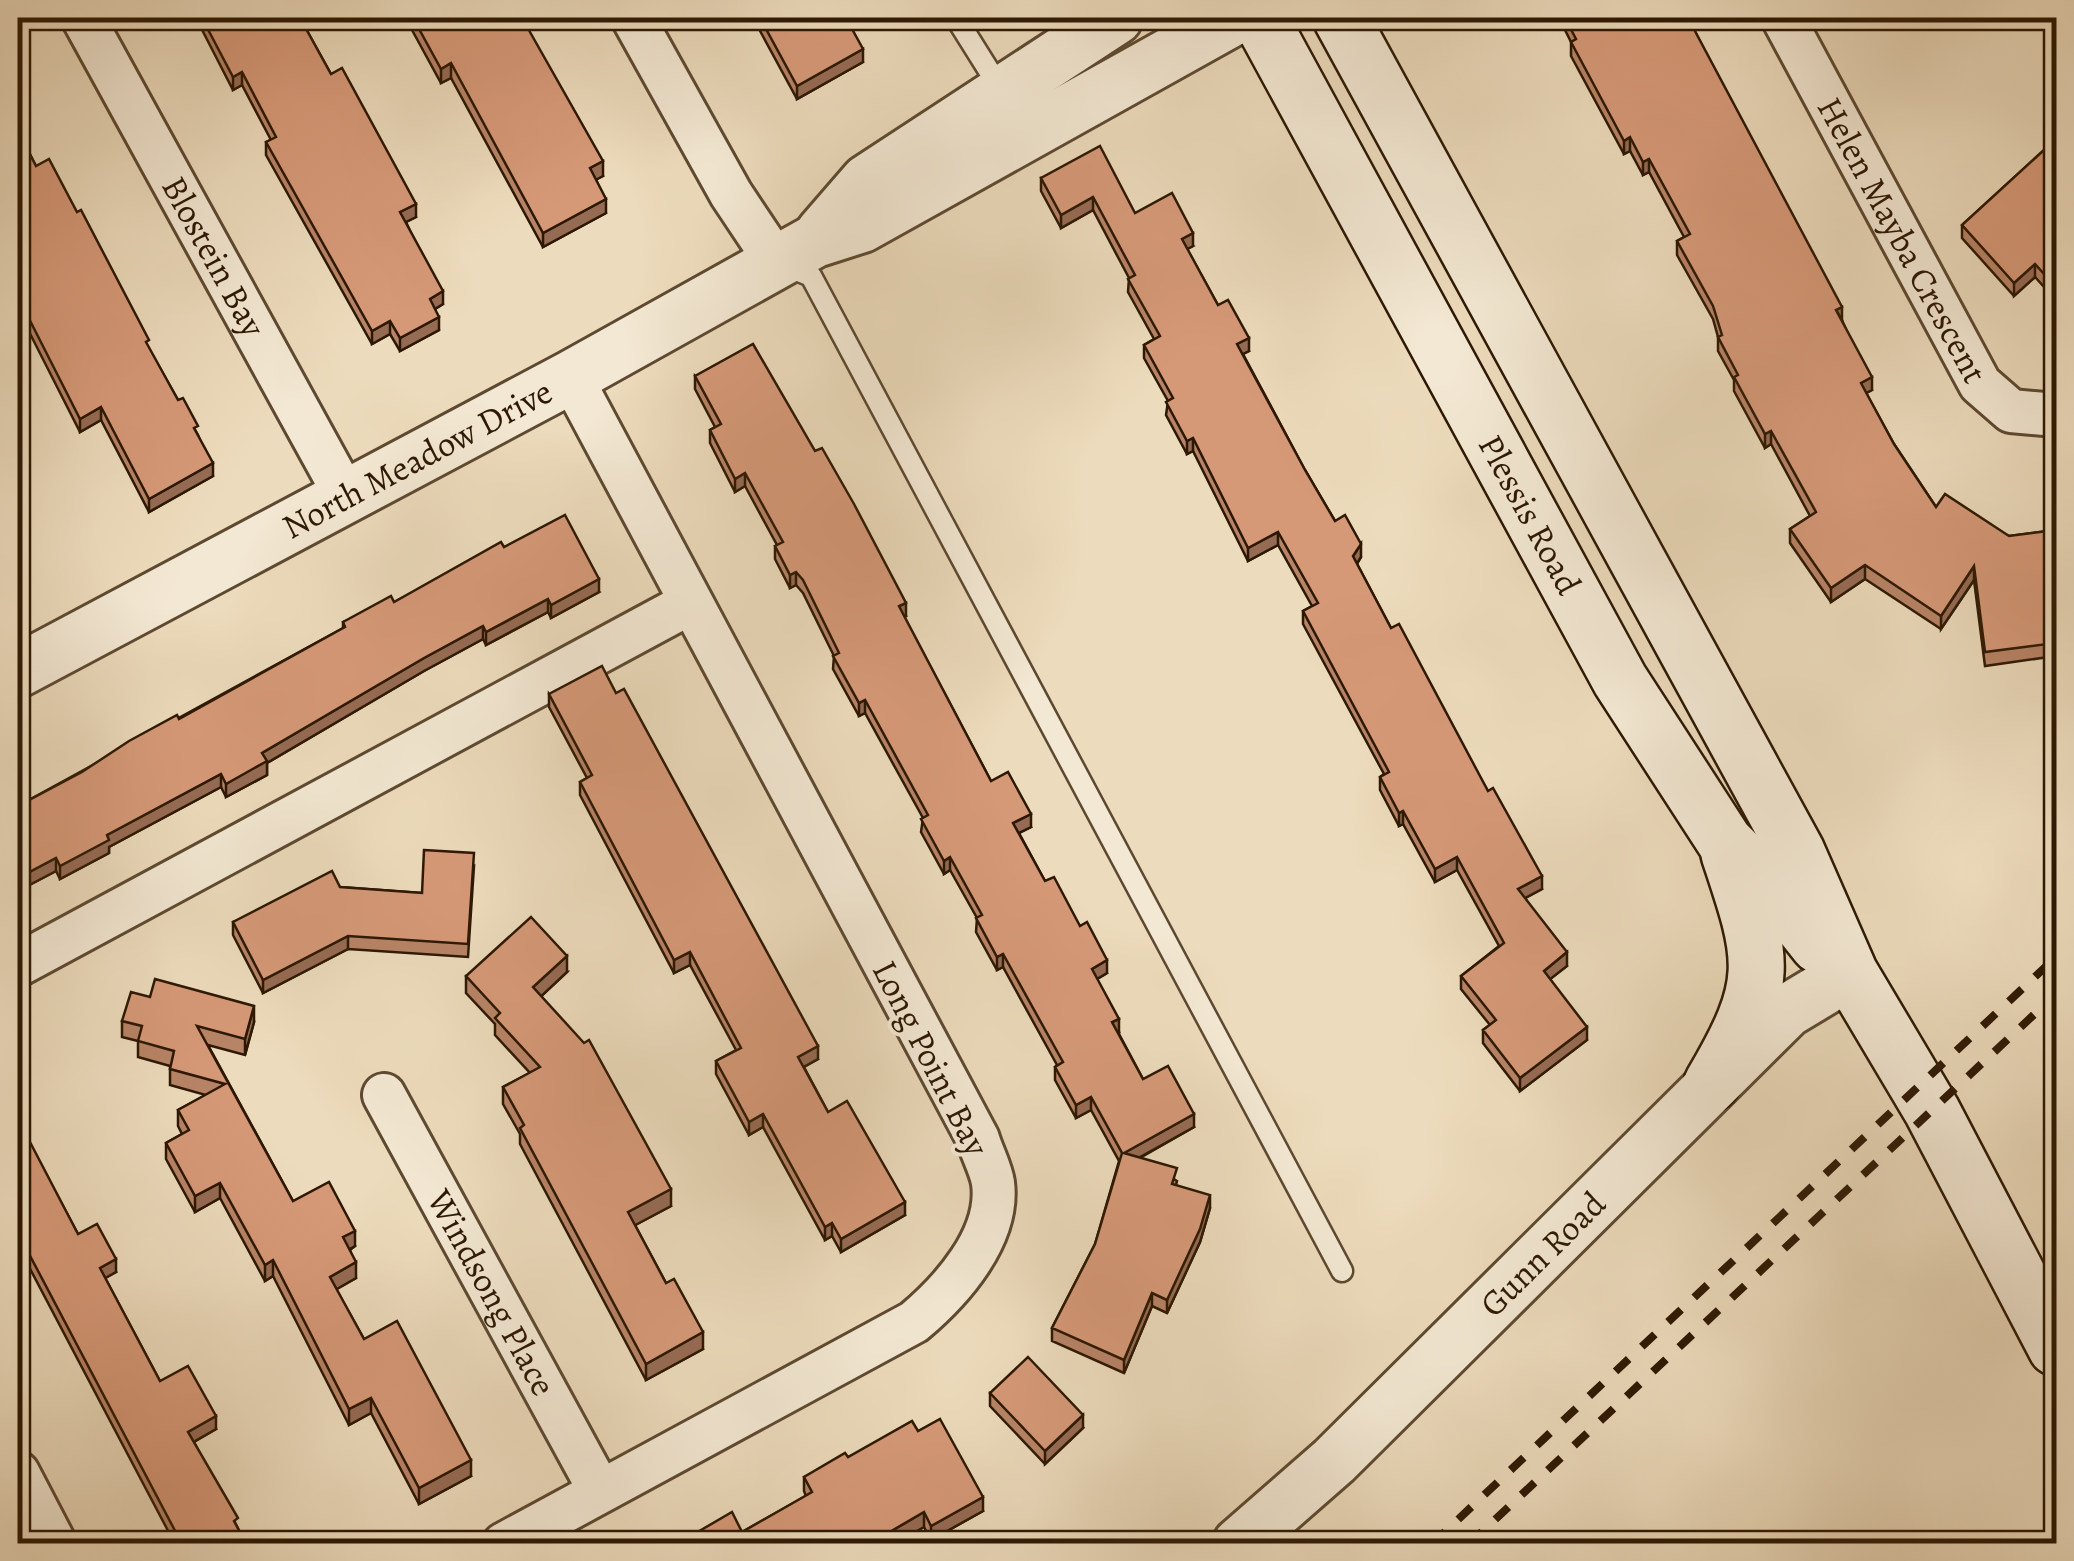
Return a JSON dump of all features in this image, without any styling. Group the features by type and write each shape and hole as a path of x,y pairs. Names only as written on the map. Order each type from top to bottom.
{"main road":[{"name":"Plessis Road","path":"1260,18 1620,680 1725,842 1780,896 1805,933 1850,973"},
{"name":"Plessis Road","path":"1341,18 1797,852 1850,973 1918,1086 2056,1348"},
{"path":"1712,1083 1741,1034 1755,1000 1758,976 1758,947 1725,842"}],"street":[{"name":"Blostein Bay","path":"83,18 345,494"},
{"path":"634,18 731,194 796,252"},
{"name":"North Meadow Drive","path":"18,671 571,377 796,252 862,226 1013,112 1116,18"},
{"name":"North Meadow Drive","path":"1013,112 1235,18"},
{"name":"Helen Mayba Crescent","path":"1783,18 1980,384 2011,411 2056,415"},
{"name":"Long Point Bay","path":"504,1544 914,1322 950,1292 966,1266 987,1222 993,1185 978,1138 571,377"},
{"path":"18,965 690,603"},
{"name":"Gunn Road","path":"1238,1544 1334,1461 1787,1011 1850,973"},
{"name":"Windsong Place","path":"384,1094 600,1491"},
{"path":"18,1473 54,1544"}],"lane":[{"path":"956,18 1013,112"},
{"path":"796,252 1342,1271"}],"building":[{"path":"202,18 300,18 331,74 342,68 416,204 400,212 443,291 430,299 439,317 400,338 390,321 372,331 266,142 276,137 242,72 233,77"},
{"path":"413,18 522,18 603,161 590,168 606,199 543,233 451,63 441,69"},
{"path":"760,18 846,18 863,49 797,86"},
{"path":"1565,18 1688,18 1842,307 1836,310 1872,377 1861,383 1894,444 1936,507 1945,494 2009,536 2056,530 2056,643 1985,652 1974,566 1941,616 1865,565 1831,588 1790,529 1816,512 1771,431 1765,434 1734,377 1738,375 1718,337 1722,335 1713,306 1677,241 1690,234 1649,159 1643,162 1630,137 1624,141 1571,42 1576,39"},
{"path":"18,131 36,166 49,159 77,212 81,210 149,340 146,342 178,400 183,398 198,426 194,428 213,463 149,499 101,407 80,419 18,297"},
{"path":"2056,139 2056,282 2054,285 2035,264 2014,283 1962,225"},
{"path":"1100,146 1135,213 1172,193 1193,233 1182,239 1218,305 1228,300 1249,338 1237,344 1305,470 1335,521 1345,515 1361,544 1353,556 1391,628 1399,624 1488,791 1493,788 1542,876 1518,889 1567,952 1544,971 1587,1027 1520,1078 1483,1030 1496,1020 1461,976 1504,943 1457,857 1435,869 1403,811 1399,813 1380,777 1389,772 1303,611 1318,603 1278,532 1248,548 1193,438 1187,441 1166,402 1173,398 1144,345 1160,336 1128,279 1135,275 1093,197 1061,215 1041,178"},
{"path":"753,344 815,451 822,448 854,504 906,603 899,606 991,781 1008,772 1031,814 1013,823 1045,881 1054,877 1080,926 1087,922 1107,960 1092,969 1119,1019 1112,1022 1143,1079 1168,1066 1194,1114 1124,1153 1177,1168 1172,1184 1210,1195 1200,1229 1167,1300 1152,1293 1124,1360 1052,1328 1095,1244 1122,1153 1091,1097 1076,1105 1055,1067 1063,1062 1003,954 997,957 976,918 982,915 950,857 944,861 921,819 928,815 865,700 859,703 833,656 839,653 803,580 796,572 790,575 775,546 783,542 745,473 735,479 710,430 721,424 695,376"},
{"path":"565,515 599,579 551,605 548,599 486,632 483,626 424,658 262,753 267,761 226,784 221,774 107,835 109,840 60,866 56,858 18,878 18,806 82,772 129,741 177,715 179,719 345,627 343,622 391,596 394,602 501,542 504,547"},
{"path":"602,666 616,693 624,689 818,1046 798,1057 828,1112 847,1101 905,1202 841,1239 832,1223 825,1227 763,1114 749,1122 716,1061 741,1048 690,952 674,960 580,782 592,775 549,694"},
{"path":"424,850 474,853 468,944 348,936 263,980 233,922 332,871 340,887 422,893"},
{"path":"531,917 567,956 533,987 584,1043 589,1040 671,1189 628,1212 666,1283 674,1279 703,1332 646,1364 520,1128 524,1125 503,1087 540,1067 495,1018 500,1013 466,976"},
{"path":"155,979 254,1006 245,1039 197,1026 293,1201 329,1182 355,1231 343,1237 356,1262 330,1277 364,1339 397,1321 471,1460 419,1488 371,1398 349,1409 273,1260 265,1265 220,1183 195,1196 166,1143 189,1130 178,1110 225,1084 170,1069 174,1051 138,1041 142,1026 122,1021 131,992 150,997"},
{"path":"19,1121 78,1234 97,1224 116,1259 100,1268 160,1381 188,1366 216,1416 188,1432 238,1518 234,1521 246,1544 182,1544 18,1233"},
{"path":"1028,1357 1083,1415 1045,1451 990,1393"},
{"path":"940,1419 983,1497 931,1526 924,1512 869,1544 677,1544 732,1512 742,1532 812,1492 804,1477 845,1453 848,1457 912,1421 918,1431"}],"railway":[{"path":"1432,1544 2056,957"},
{"path":"1469,1544 2056,994"}]}
